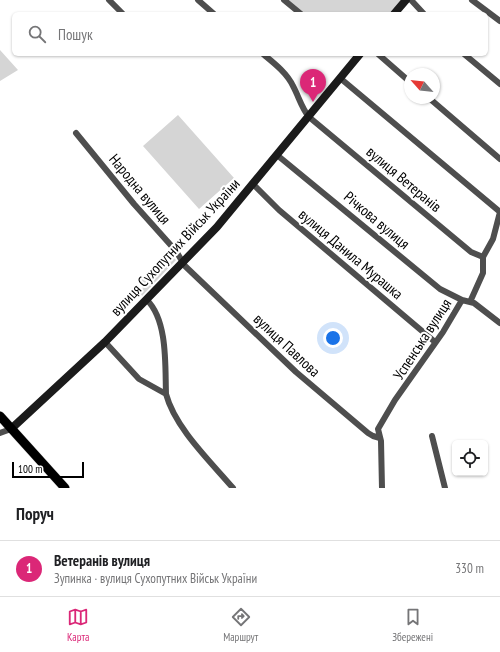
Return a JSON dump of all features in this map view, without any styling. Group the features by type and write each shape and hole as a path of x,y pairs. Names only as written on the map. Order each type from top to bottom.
{"main road":[{"path":"0,416 65,488"}],"street":[{"path":"108,0 121,12"},
{"path":"198,0 212,12"},
{"path":"284,0 299,12"},
{"path":"396,12 406,0"},
{"path":"411,0 422,12"},
{"path":"472,0 487,12"},
{"path":"488,13 500,22"},
{"name":"вулиця Ветеранів","path":"264,56 286,75 293,85 302,109 309,117 471,252 483,257"},
{"name":"вулиця Сухопутних Військ України","path":"11,429 105,342 217,227 309,117 357,56"},
{"path":"380,56 404,77"},
{"path":"466,56 500,84"},
{"path":"340,78 500,212"},
{"path":"436,104 500,159"},
{"name":"Народна вулиця","path":"76,133 134,204 176,251 182,263"},
{"name":"Річкова вулиця","path":"277,155 436,286 448,294 462,300"},
{"name":"вулиця Данила Мурашка","path":"253,184 279,210 435,342"},
{"name":"Успенська вулиця","path":"382,488 380,438 378,432 382,422 443,332 462,300 470,302 483,273 483,257 493,239 500,212"},
{"name":"вулиця Павлова","path":"182,263 296,372 368,433 380,438"},
{"path":"147,300 155,310 165,352 166,394 168,402 187,433 233,488"},
{"path":"470,302 500,323"},
{"path":"105,342 138,379 166,394"},
{"path":"0,433 11,429"},
{"path":"432,436 445,488"}],"shaded area":[{"path":"287,0 403,0 393,12 302,12"},
{"path":"0,50 18,70 0,81"},
{"path":"178,115 234,178 199,209 143,146"},
{"path":"170,254 176,260 142,296 140,292 143,288 138,282"}],"place":[{"name":"Ветеранів вулиця","path":"313,102"}]}
